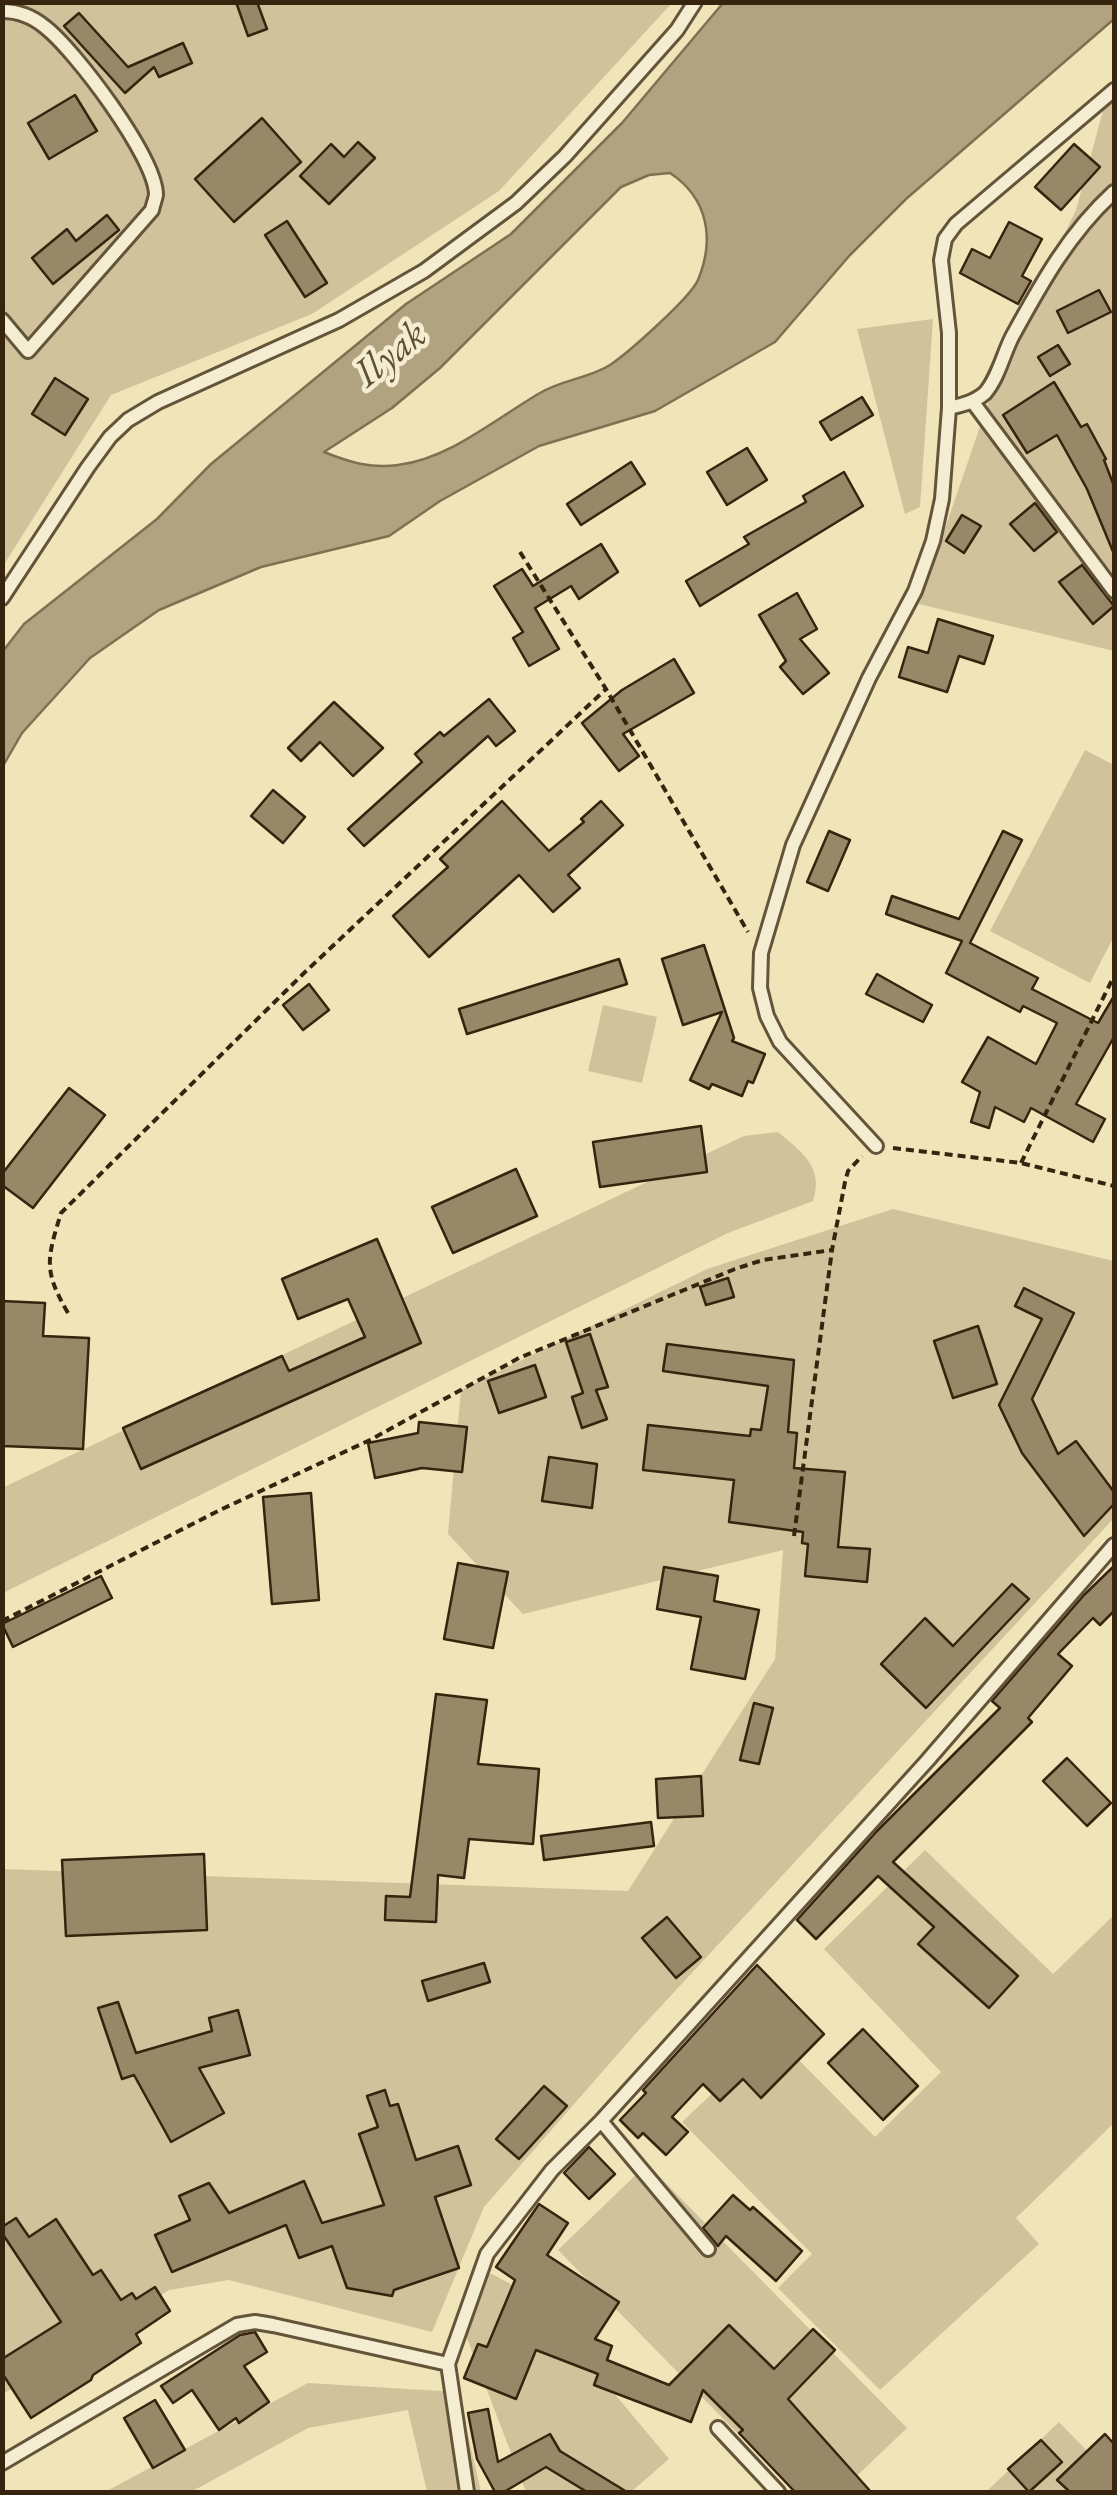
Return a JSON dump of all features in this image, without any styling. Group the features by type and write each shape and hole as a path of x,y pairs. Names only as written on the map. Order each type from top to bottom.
{"lane":[{"path":"2,598 110,436 128,420 158,402 339,320 424,272 516,202 565,156 677,30 695,2"},
{"path":"2,11 17,11 46,27 88,76 131,134 148,166 156,194 152,210 28,351 2,320"},
{"path":"876,1146 780,1042 767,1016 760,988 760,953 793,846 869,678 910,603 932,541 942,499 949,408 950,333 941,260 945,239 956,224 1114,90"},
{"path":"949,408 972,401 987,390 1058,256 1086,217 1114,192"},
{"path":"972,401 1114,591"},
{"path":"2,576 18,574"},
{"path":"467,2492 448,2364 487,2254 552,2170 601,2121 927,1761 1114,1545"},
{"path":"601,2121 708,2249"},
{"path":"2,2463 237,2325 273,2325 448,2364"},
{"path":"718,2428 778,2492"}],"path":[{"path":"520,552 606,689 760,953"},
{"path":"68,1312 50,1281 50,1249 61,1212 318,961 606,689"},
{"path":"1021,1163 1114,976"},
{"path":"794,1536 834,1236 848,1172 858,1158 876,1146 1021,1163 1114,1186"},
{"path":"2,1621 222,1508 370,1440 519,1358 735,1268 832,1250"}],"shaded area":[{"path":"2,3 672,3 499,191 312,314 111,395 3,566"},
{"path":"1114,97 1114,651 919,604 1005,354 1076,210 1104,107"},
{"path":"933,319 920,507 905,514 857,329"},
{"path":"1085,750 1114,765 1114,936 1090,983 990,931"},
{"path":"603,1005 657,1017 642,1083 588,1071"},
{"path":"778,1132 809,1161 816,1179 813,1201 728,1233 3,1593 2,1488 744,1136"},
{"path":"893,1209 1114,1261 1114,1518 638,2031 484,2207 432,2332 229,2280 169,2290 3,2394 3,1869 628,1891 775,1659 783,1550 523,1614 448,1534 461,1390 707,1269"},
{"path":"925,1850 1053,1974 1114,1915 1114,2123 1016,2218 1039,2244 880,2390 778,2288 812,2254 682,2122 774,2035 875,2137 941,2072 824,1949"},
{"path":"647,2164 907,2428 840,2492 795,2492 558,2250"},
{"path":"490,2273 533,2296 669,2459 631,2492 526,2492 462,2325"},
{"path":"308,2383 458,2392 481,2492 427,2492 408,2410 308,2428 191,2492 105,2492"},
{"path":"1059,2422 1114,2479 1114,2492 986,2492"}],"water":[{"name":"Ilyak","path":"1114,2 1114,19 906,199 850,255 775,342 655,411 539,446 440,501 389,536 261,567 159,610 90,658 22,733 3,766 3,651 24,624 157,519 211,464 406,304 511,234 622,123 723,3","holes":["670,173 683,183 705,220 706,250 698,280 671,312 619,359 548,389 454,446 417,461 369,465 324,452 392,408 440,368 621,187 649,175"]}],"building":[{"path":"236,2 257,2 267,29 248,36"},
{"path":"79,13 128,67 183,43 192,63 159,77 154,67 125,93 64,26"},
{"path":"75,95 97,131 49,159 28,123"},
{"path":"262,118 301,162 234,222 195,179"},
{"path":"358,142 375,158 329,204 300,176 331,144 344,157"},
{"path":"1074,144 1100,167 1061,210 1035,187"},
{"path":"107,215 119,230 53,284 32,258 67,229 76,241"},
{"path":"287,221 327,283 305,297 265,235"},
{"path":"1009,222 1042,239 1022,276 1031,281 1018,304 960,273 972,249 990,258"},
{"path":"1099,290 1111,312 1068,333 1057,311"},
{"path":"1058,345 1070,364 1050,376 1038,357"},
{"path":"55,378 88,399 65,435 32,414"},
{"path":"1054,382 1081,427 1087,424 1106,459 1114,486 1114,554 1087,489 1057,435 1027,453 1003,415"},
{"path":"862,397 873,415 831,440 820,422"},
{"path":"747,448 767,480 727,505 707,472"},
{"path":"631,462 645,484 581,525 567,504"},
{"path":"844,472 863,506 700,606 686,581 749,544 744,537 806,502 803,496"},
{"path":"1035,503 1057,532 1034,551 1010,524"},
{"path":"962,515 981,526 964,553 946,541"},
{"path":"601,544 618,572 579,599 571,586 535,608 559,649 529,666 513,638 523,632 494,586 522,569 533,586"},
{"path":"1082,565 1114,606 1093,624 1059,582"},
{"path":"797,593 817,629 800,639 829,673 803,694 780,667 786,661 759,615"},
{"path":"938,619 993,636 984,664 959,656 947,692 899,677 908,647 928,653"},
{"path":"674,659 694,693 623,734 639,756 619,771 582,723 622,690"},
{"path":"489,699 515,731 496,746 488,736 364,846 348,829 422,762 415,754"},
{"path":"334,702 383,748 353,776 320,742 301,761 288,748"},
{"path":"273,790 305,817 283,843 251,816"},
{"path":"502,801 549,851 584,822 581,819 601,801 623,825 568,875 580,888 553,912 519,875 429,957 393,916 448,867 440,859"},
{"path":"829,831 850,840 828,891 807,882"},
{"path":"1003,831 1022,840 970,943 1038,978 1032,989 1098,1023 1114,996 1114,1037 1076,1104 1105,1119 1093,1142 1031,1108 1024,1122 995,1107 989,1128 971,1122 980,1092 962,1082 988,1037 1036,1064 1057,1023 1023,1006 1020,1012 946,973 962,941 886,914 892,896 959,919"},
{"path":"704,945 732,1041 765,1054 753,1083 748,1081 742,1096 712,1084 709,1089 690,1080 722,1012 683,1025 662,959"},
{"path":"619,959 627,984 467,1034 459,1009"},
{"path":"877,974 932,1005 923,1022 866,994"},
{"path":"309,984 329,1010 303,1030 283,1005"},
{"path":"69,1088 105,1115 33,1208 2,1185 2,1174"},
{"path":"701,1126 707,1172 600,1187 593,1142"},
{"path":"516,1169 537,1216 453,1253 432,1207"},
{"path":"377,1239 421,1343 141,1469 123,1428 282,1356 289,1371 365,1337 348,1299 298,1319 282,1279"},
{"path":"728,1278 734,1297 706,1305 700,1287"},
{"path":"1024,1288 1074,1313 1032,1399 1058,1454 1076,1441 1114,1492 1114,1504 1084,1536 1022,1453 999,1405 1042,1319 1015,1306"},
{"path":"2,1301 45,1303 43,1336 89,1338 83,1449 2,1446"},
{"path":"978,1326 997,1384 953,1398 934,1341"},
{"path":"590,1334 608,1387 596,1390 607,1419 582,1428 572,1397 583,1393 566,1342"},
{"path":"667,1344 794,1360 788,1432 797,1433 794,1468 845,1472 838,1547 870,1549 867,1582 805,1576 808,1544 802,1543 803,1532 729,1522 734,1480 643,1470 648,1425 750,1436 751,1429 761,1430 768,1386 663,1371"},
{"path":"535,1365 546,1397 499,1413 488,1381"},
{"path":"419,1422 467,1427 462,1472 422,1468 375,1478 368,1443 418,1433"},
{"path":"549,1457 597,1464 592,1508 542,1501"},
{"path":"311,1493 319,1600 272,1604 263,1497"},
{"path":"458,1563 508,1572 493,1648 444,1639"},
{"path":"1114,1566 1114,1611 1100,1625 1093,1618 1058,1654 1072,1666 1028,1718 1032,1722 893,1862 1018,1976 989,2008 918,1944 934,1927 878,1876 816,1939 797,1920 877,1831 1000,1708 992,1701"},
{"path":"664,1567 718,1576 714,1601 759,1610 745,1679 691,1669 701,1617 657,1609"},
{"path":"101,1576 112,1598 13,1647 2,1624"},
{"path":"1012,1584 1029,1599 926,1708 881,1664 925,1618 953,1646"},
{"path":"436,1694 487,1700 478,1764 539,1769 533,1844 469,1839 464,1878 438,1875 436,1922 385,1920 386,1896 410,1897"},
{"path":"754,1703 773,1708 759,1764 740,1760"},
{"path":"1067,1758 1111,1803 1087,1826 1043,1781"},
{"path":"701,1776 703,1816 658,1818 656,1779"},
{"path":"651,1822 654,1846 544,1860 541,1836"},
{"path":"204,1854 207,1930 66,1936 62,1860"},
{"path":"667,1917 701,1957 676,1978 642,1938"},
{"path":"484,1963 490,1982 428,2001 422,1981"},
{"path":"757,1965 824,2034 761,2098 743,2079 720,2101 703,2084 672,2117 688,2132 666,2155 643,2133 638,2138 620,2120"},
{"path":"118,2002 136,2053 212,2031 209,2018 238,2010 250,2055 199,2068 224,2113 171,2142 134,2075 122,2079 98,2008"},
{"path":"863,2029 918,2086 883,2120 828,2063"},
{"path":"544,2086 567,2106 519,2159 496,2139"},
{"path":"385,2090 390,2106 398,2104 416,2160 458,2146 471,2185 435,2197 459,2268 394,2290 392,2296 347,2288 332,2246 299,2258 286,2225 172,2272 155,2235 190,2220 179,2196 209,2183 229,2213 304,2181 322,2223 384,2205 359,2134 378,2127 367,2096"},
{"path":"589,2147 615,2174 589,2199 564,2173"},
{"path":"733,2195 750,2210 753,2207 802,2251 776,2281 726,2236 718,2246 703,2228"},
{"path":"539,2204 568,2223 547,2255 619,2302 595,2339 612,2346 607,2360 669,2385 729,2325 774,2369 813,2329 835,2350 788,2399 871,2492 795,2492 703,2390 691,2422 594,2385 598,2374 536,2350 516,2399 464,2378 478,2344 487,2347 515,2280 496,2267"},
{"path":"16,2218 29,2237 56,2219 93,2275 101,2270 121,2300 132,2293 136,2299 155,2287 170,2311 136,2334 141,2343 31,2418 2,2373 2,2359 61,2322 2,2233 2,2227"},
{"path":"255,2332 267,2352 244,2366 269,2402 239,2423 236,2418 219,2430 192,2390 173,2403 161,2386 240,2335"},
{"path":"155,2400 185,2450 153,2468 124,2418"},
{"path":"488,2409 498,2462 550,2434 560,2451 627,2492 587,2492 546,2467 504,2492 495,2492 477,2459 468,2413"},
{"path":"1105,2434 1114,2444 1114,2492 1070,2492 1057,2480"},
{"path":"1041,2440 1062,2462 1029,2492 1008,2469"}]}
